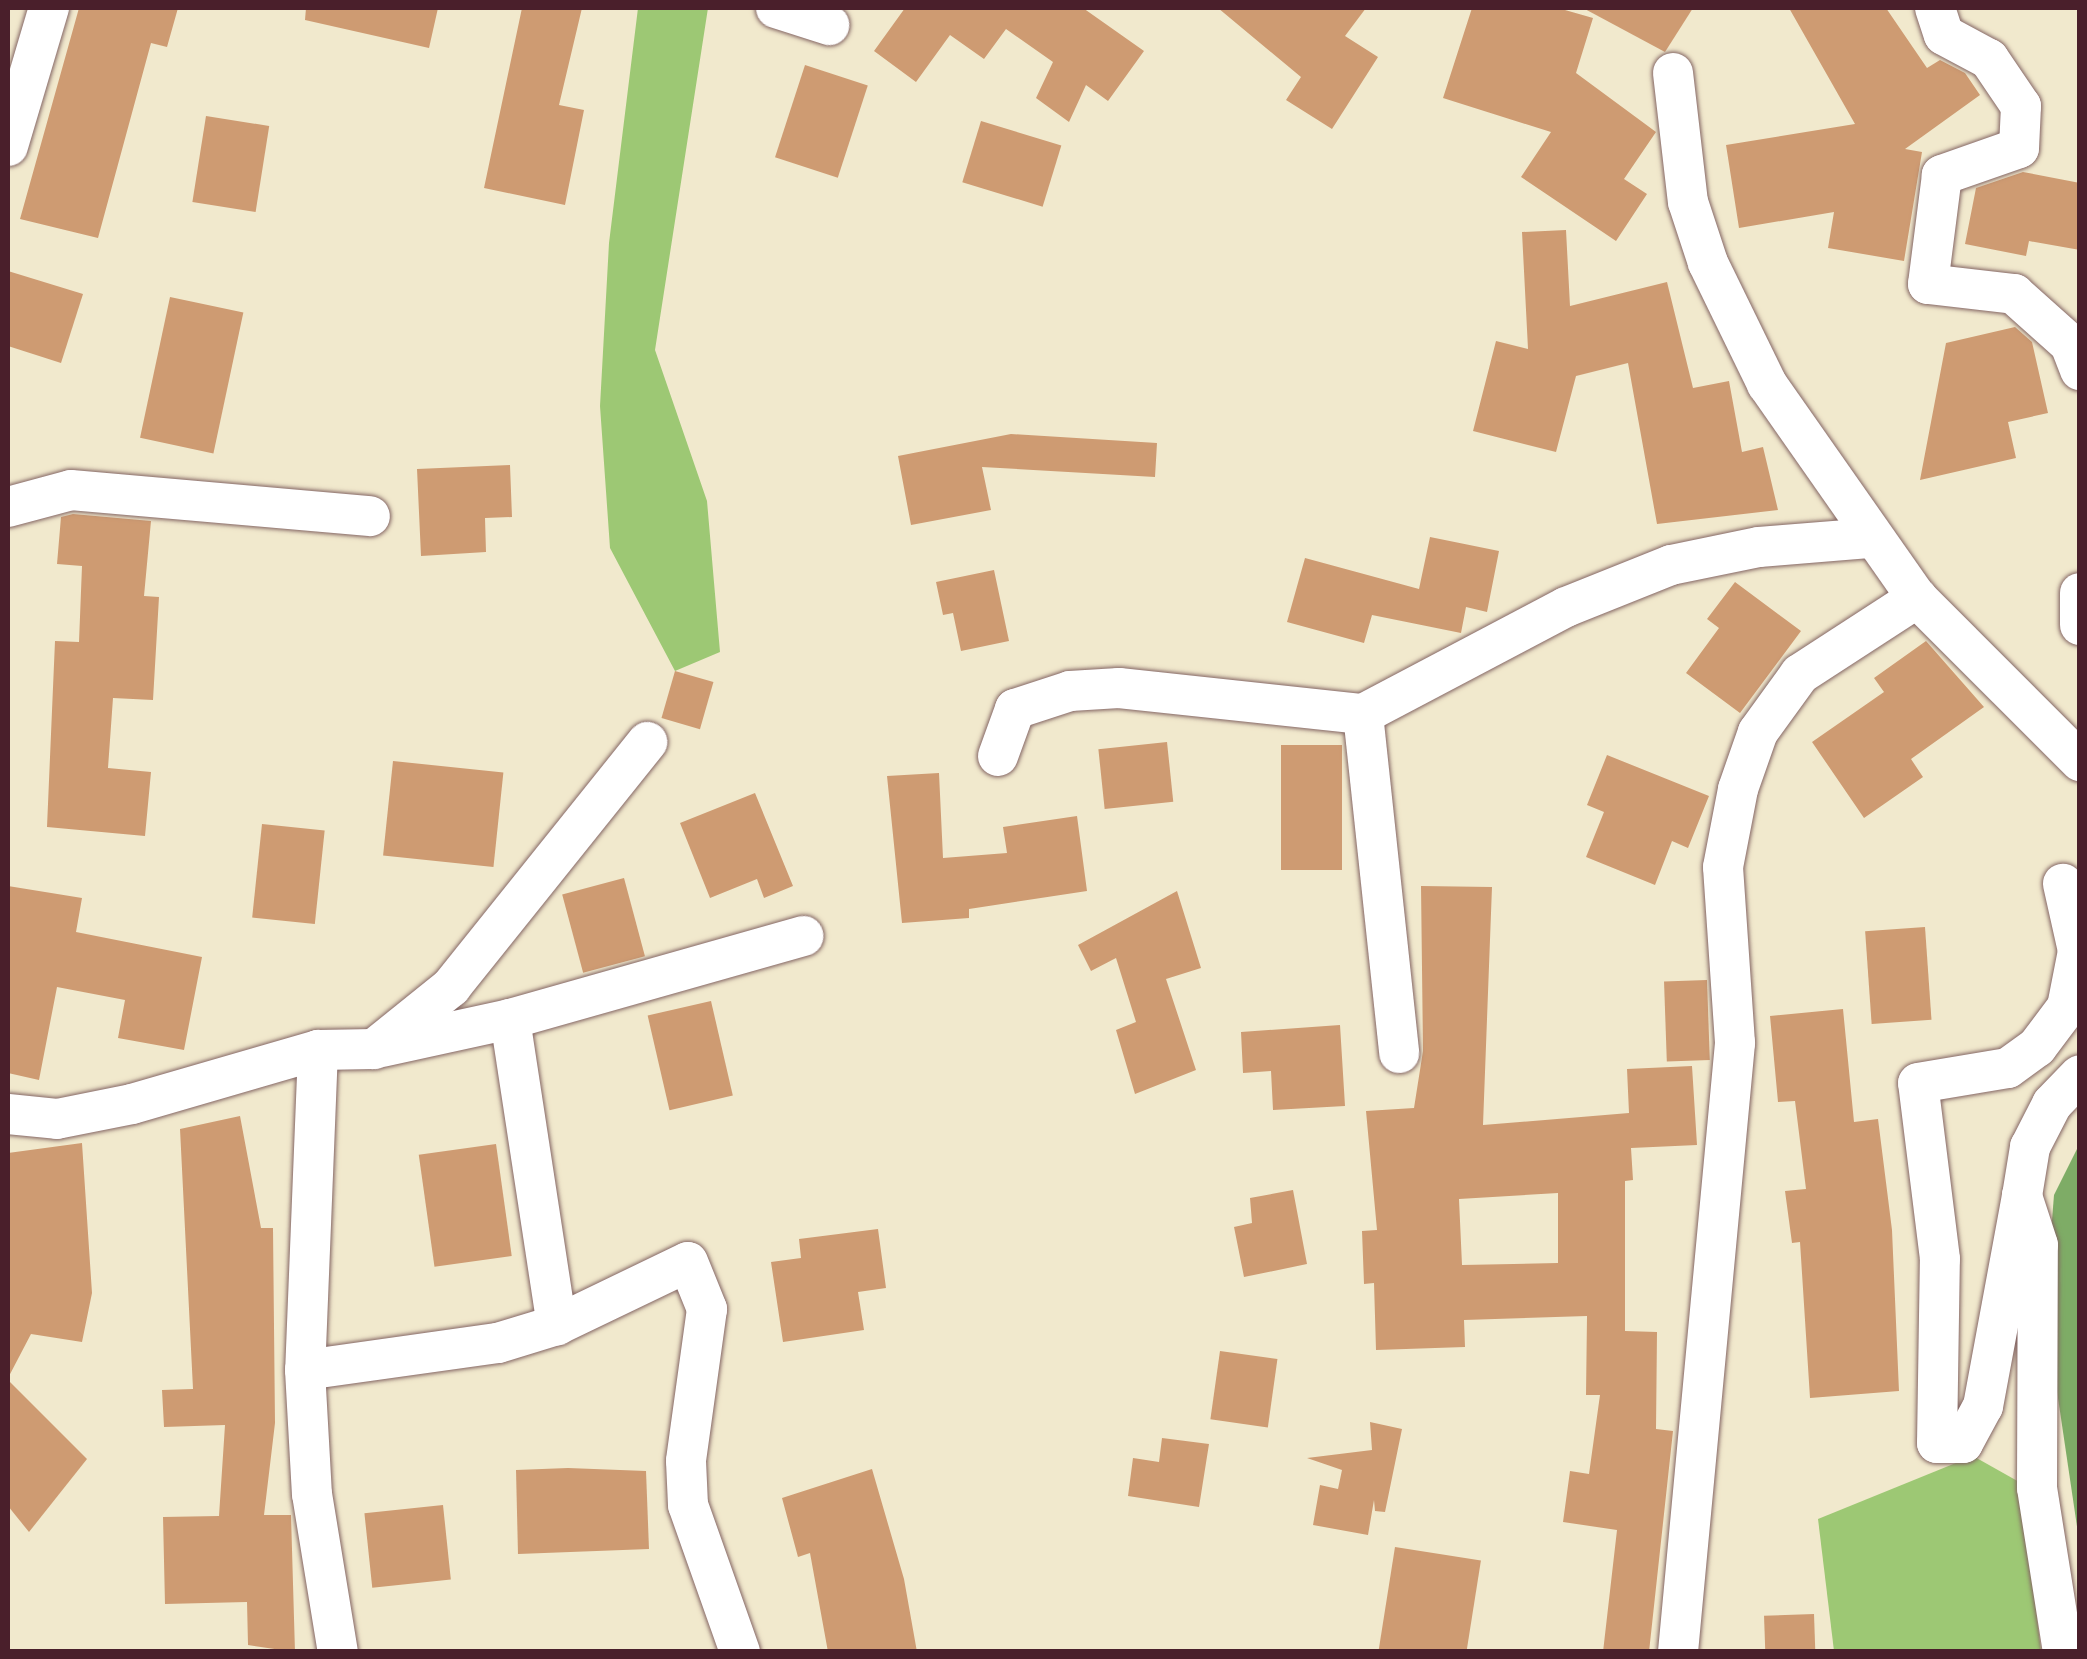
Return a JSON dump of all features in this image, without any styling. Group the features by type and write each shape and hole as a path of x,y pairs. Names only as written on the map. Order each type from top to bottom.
{"street":[{"path":"8,146 49,8"},
{"path":"776,8 829,25"},
{"path":"1935,8 1944,34 1989,59 2022,106 2019,148 1942,175 1928,284 2014,294 2070,344 2080,370"},
{"path":"1673,74 1688,202 1708,263 1767,384 1918,598 2080,761"},
{"path":"8,507 71,490 370,516"},
{"path":"998,756 1014,709 1070,691 1119,688 1363,714 1566,607 1671,565 1759,548 1872,538"},
{"path":"2080,593 2080,625"},
{"path":"1678,1652 1735,1043 1723,867 1738,789 1758,732 1800,674 1918,598"},
{"path":"1363,714 1399,1053"},
{"path":"374,1049 451,986 647,742"},
{"path":"2063,884 2078,950 2067,1007 2037,1046 2008,1068 1918,1083 1940,1259 1937,1442 1963,1444 1983,1406 2030,1147 2052,1104 2080,1075"},
{"path":"8,1114 57,1119 132,1104 318,1050 374,1049 510,1019 804,936"},
{"path":"510,1019 556,1325"},
{"path":"318,1050 305,1370 312,1494 338,1652"},
{"path":"2022,1196 2038,1245 2037,1488 2063,1652"},
{"path":"305,1370 498,1343 556,1325 688,1262 707,1309 686,1461 688,1505 740,1652"}],"green space":[{"path":"638,8 708,8 655,350 707,501 720,652 675,671 610,548 600,406 609,243"},
{"path":"2079,1145 2079,1540 2045,1310 2054,1195"},
{"path":"1973,1456 2021,1483 2041,1651 1834,1651 1818,1519"}],"building":[{"path":"79,8 178,8 167,47 151,43 98,238 20,219"},
{"path":"306,8 438,8 429,48 305,20"},
{"path":"522,8 582,8 559,105 584,110 565,205 484,188"},
{"path":"905,8 1083,8 1144,51 1108,101 1086,85 1069,122 1036,98 1053,62 1006,29 984,59 950,35 916,82 874,51"},
{"path":"1218,8 1366,8 1345,36 1378,57 1332,129 1286,100 1301,77"},
{"path":"1472,8 1558,8 1593,18 1576,73 1656,132 1624,179 1647,194 1616,241 1521,177 1551,132 1443,98"},
{"path":"1583,8 1693,8 1665,52"},
{"path":"1789,8 1886,8 1927,68 1940,60 1965,73 1980,95 1905,149 1922,152 1904,261 1828,248 1834,212 1739,228 1726,145 1855,124"},
{"path":"805,65 868,85 838,178 775,157"},
{"path":"206,116 269,126 256,212 192,202"},
{"path":"981,121 1061,146 1043,207 962,182"},
{"path":"2023,172 2080,183 2080,250 2029,241 2026,256 1965,244 1976,188"},
{"path":"1566,230 1570,306 1667,282 1693,388 1729,381 1742,452 1763,447 1778,510 1657,524 1628,363 1576,376 1556,452 1473,431 1496,341 1528,349 1522,232"},
{"path":"8,271 83,294 61,363 8,346"},
{"path":"170,297 243,313 213,453 140,438"},
{"path":"2015,327 2032,342 2048,413 2008,422 2016,458 1920,480 1946,343"},
{"path":"1011,434 1157,443 1155,477 982,467 991,510 911,525 898,456"},
{"path":"510,465 512,517 485,518 486,552 421,556 417,469"},
{"path":"73,514 151,521 144,596 159,597 153,700 113,698 108,768 151,772 145,836 47,827 55,641 79,642 82,566 57,564 61,517"},
{"path":"1430,537 1499,551 1487,612 1466,607 1461,633 1372,615 1364,643 1287,622 1305,558 1419,589"},
{"path":"994,570 1009,641 961,651 953,613 943,615 936,582"},
{"path":"1735,582 1801,631 1740,713 1686,673 1719,628 1707,619"},
{"path":"1926,641 1984,707 1911,759 1923,777 1864,818 1812,742 1884,692 1874,678"},
{"path":"675,671 713,682 700,729 661,718"},
{"path":"1167,742 1173,802 1105,809 1098,749"},
{"path":"1281,745 1342,745 1342,870 1281,870"},
{"path":"1607,755 1709,796 1688,848 1672,841 1655,885 1586,857 1604,812 1587,805"},
{"path":"393,761 503,773 493,867 383,855"},
{"path":"939,773 943,858 1007,853 1003,827 1077,816 1087,891 969,909 969,918 902,923 887,776"},
{"path":"755,793 793,886 764,898 757,879 710,898 680,823"},
{"path":"262,824 325,831 315,924 252,917"},
{"path":"624,878 645,956 583,973 562,895"},
{"path":"8,886 82,898 76,932 202,957 184,1050 118,1038 125,1000 57,987 39,1080 8,1073"},
{"path":"1421,886 1492,887 1483,1125 1629,1113 1627,1069 1692,1066 1697,1145 1631,1148 1633,1180 1625,1181 1625,1331 1657,1332 1656,1429 1673,1431 1649,1652 1603,1652 1617,1530 1563,1522 1570,1471 1589,1474 1600,1395 1586,1395 1587,1316 1464,1320 1465,1347 1376,1350 1374,1283 1364,1284 1362,1231 1377,1230 1366,1111 1414,1108 1423,1051","holes":["1558,1193 1558,1263 1462,1265 1459,1199"]},
{"path":"1177,891 1201,968 1166,979 1196,1070 1135,1094 1116,1030 1136,1022 1116,958 1091,971 1078,945"},
{"path":"1925,927 1931,1020 1872,1024 1865,931"},
{"path":"1707,980 1710,1060 1667,1061 1664,982"},
{"path":"711,1001 733,1096 669,1110 648,1016"},
{"path":"1843,1009 1854,1122 1878,1119 1892,1230 1899,1391 1810,1398 1800,1242 1792,1243 1785,1191 1806,1189 1795,1101 1778,1102 1770,1016"},
{"path":"1340,1025 1345,1106 1273,1110 1271,1071 1243,1073 1241,1032"},
{"path":"240,1116 261,1228 273,1228 275,1423 264,1515 291,1515 295,1652 248,1645 247,1602 165,1604 163,1517 219,1516 225,1425 164,1427 162,1390 193,1389 180,1129"},
{"path":"82,1143 92,1293 82,1342 31,1334 8,1378 8,1153"},
{"path":"496,1144 512,1256 434,1267 419,1155"},
{"path":"1293,1190 1307,1264 1244,1277 1234,1227 1252,1223 1250,1198"},
{"path":"878,1229 886,1288 858,1292 864,1330 783,1342 771,1262 801,1258 799,1239"},
{"path":"1220,1351 1277,1359 1268,1427 1210,1419"},
{"path":"8,1380 87,1459 29,1532 8,1506"},
{"path":"1370,1422 1402,1429 1385,1512 1375,1511 1374,1500 1368,1535 1313,1525 1320,1485 1338,1489 1342,1470 1307,1458 1372,1450"},
{"path":"1162,1438 1209,1444 1199,1507 1128,1496 1133,1458 1159,1462"},
{"path":"872,1469 904,1579 917,1652 828,1652 810,1553 798,1557 782,1498"},
{"path":"516,1470 646,1471 649,1549 518,1554"},
{"path":"443,1505 451,1580 372,1588 364,1513"},
{"path":"1395,1547 1481,1561 1466,1652 1378,1652"},
{"path":"1814,1614 1815,1652 1765,1652 1764,1616"}]}
